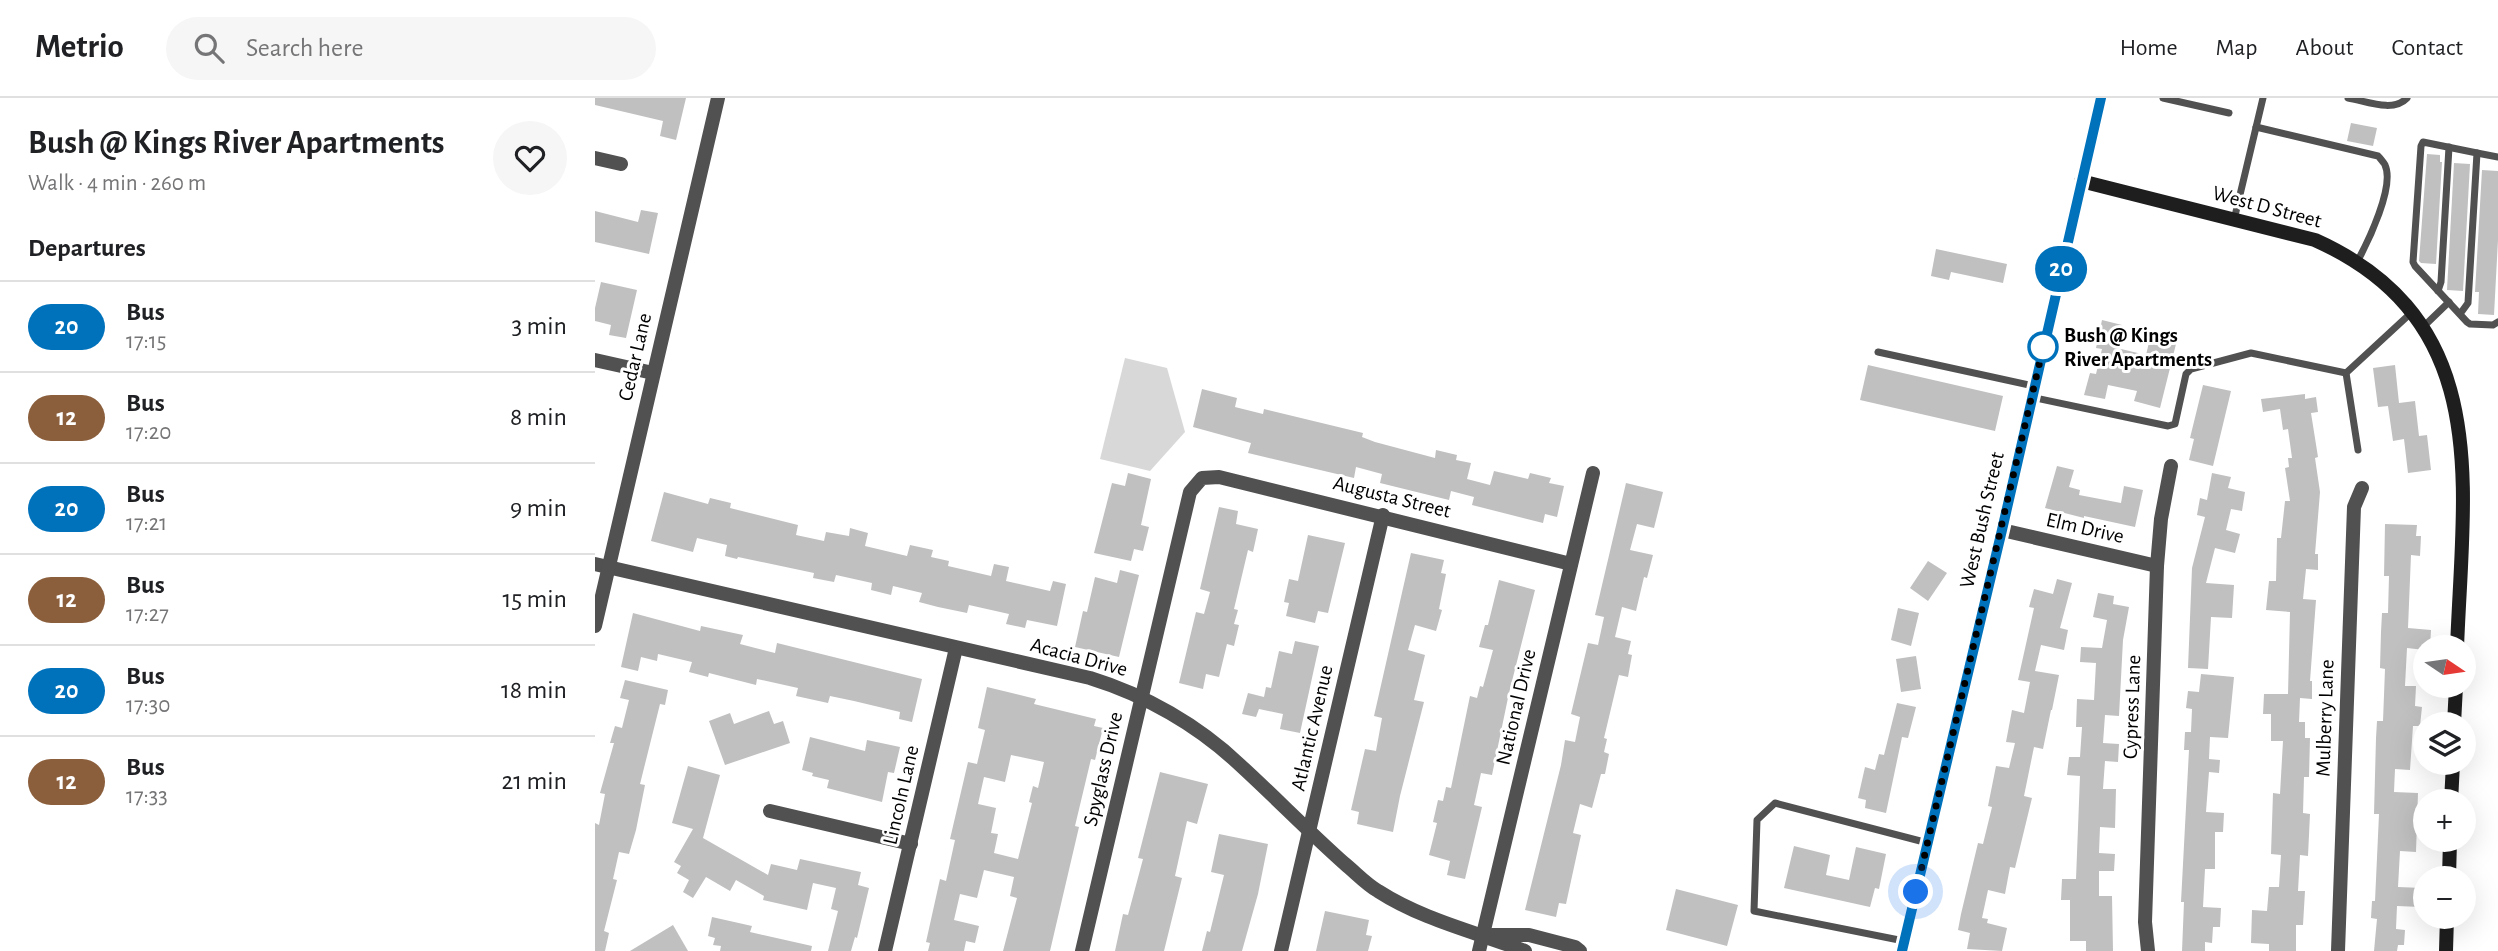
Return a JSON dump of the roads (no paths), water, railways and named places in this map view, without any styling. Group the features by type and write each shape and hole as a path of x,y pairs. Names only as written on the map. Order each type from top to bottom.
{"street":[{"name":"Cedar Lane","path":"595,626 602,566 653,373 718,98"},
{"name":"West Bush Street","path":"1903,946 2101,98"},
{"path":"595,158 621,164"},
{"name":"West D Street","path":"2081,181 2315,240 2357,262 2378,277 2412,313 2445,371 2462,444 2457,635"},
{"path":"595,360 653,373"},
{"name":"Cypress Lane","path":"2148,951 2145,922 2157,566 2161,520 2171,466"},
{"name":"National Drive","path":"1479,951 1593,473"},
{"name":"Augusta Street","path":"1202,478 1219,477 1571,564"},
{"name":"Spyglass Drive","path":"1082,951 1190,492 1202,478"},
{"name":"Mulberry Lane","path":"2338,951 2354,507 2362,488"},
{"name":"Atlantic Avenue","path":"1281,951 1383,516"},
{"name":"Elm Drive","path":"2002,530 2157,566"},
{"name":"Acacia Drive","path":"602,566 1090,678 1141,697 1193,727 1238,763 1309,832 1377,891 1449,925 1483,934 1525,951"},
{"name":"Lincoln Lane","path":"885,951 956,648"},
{"path":"770,811 911,844"},
{"path":"2446,951 2447,929"},
{"name":"Acacia Drive","path":"1483,934 1529,935 1575,947 1580,951"}],"lane":[{"path":"2163,98 2229,113"},
{"path":"2234,220 2263,98"},
{"path":"2348,98 2393,106 2407,98"},
{"path":"2256,127 2378,156 2385,165 2387,175 2377,224 2357,262"},
{"path":"2498,157 2423,142 2413,262 2470,324 2493,326 2498,322"},
{"path":"2438,290 2441,282 2449,147"},
{"path":"2460,314 2468,303 2477,153"},
{"path":"2422,328 2449,302"},
{"path":"2346,373 2412,313"},
{"path":"1878,352 2168,426 2175,424 2186,374 2191,369 2251,353 2346,373"},
{"path":"2346,373 2358,450"},
{"path":"1903,946 1754,911 1757,820 1776,803 1928,843"}],"place":[{"name":"Bush @ Kings River Apartments","path":"2043,347"}]}
